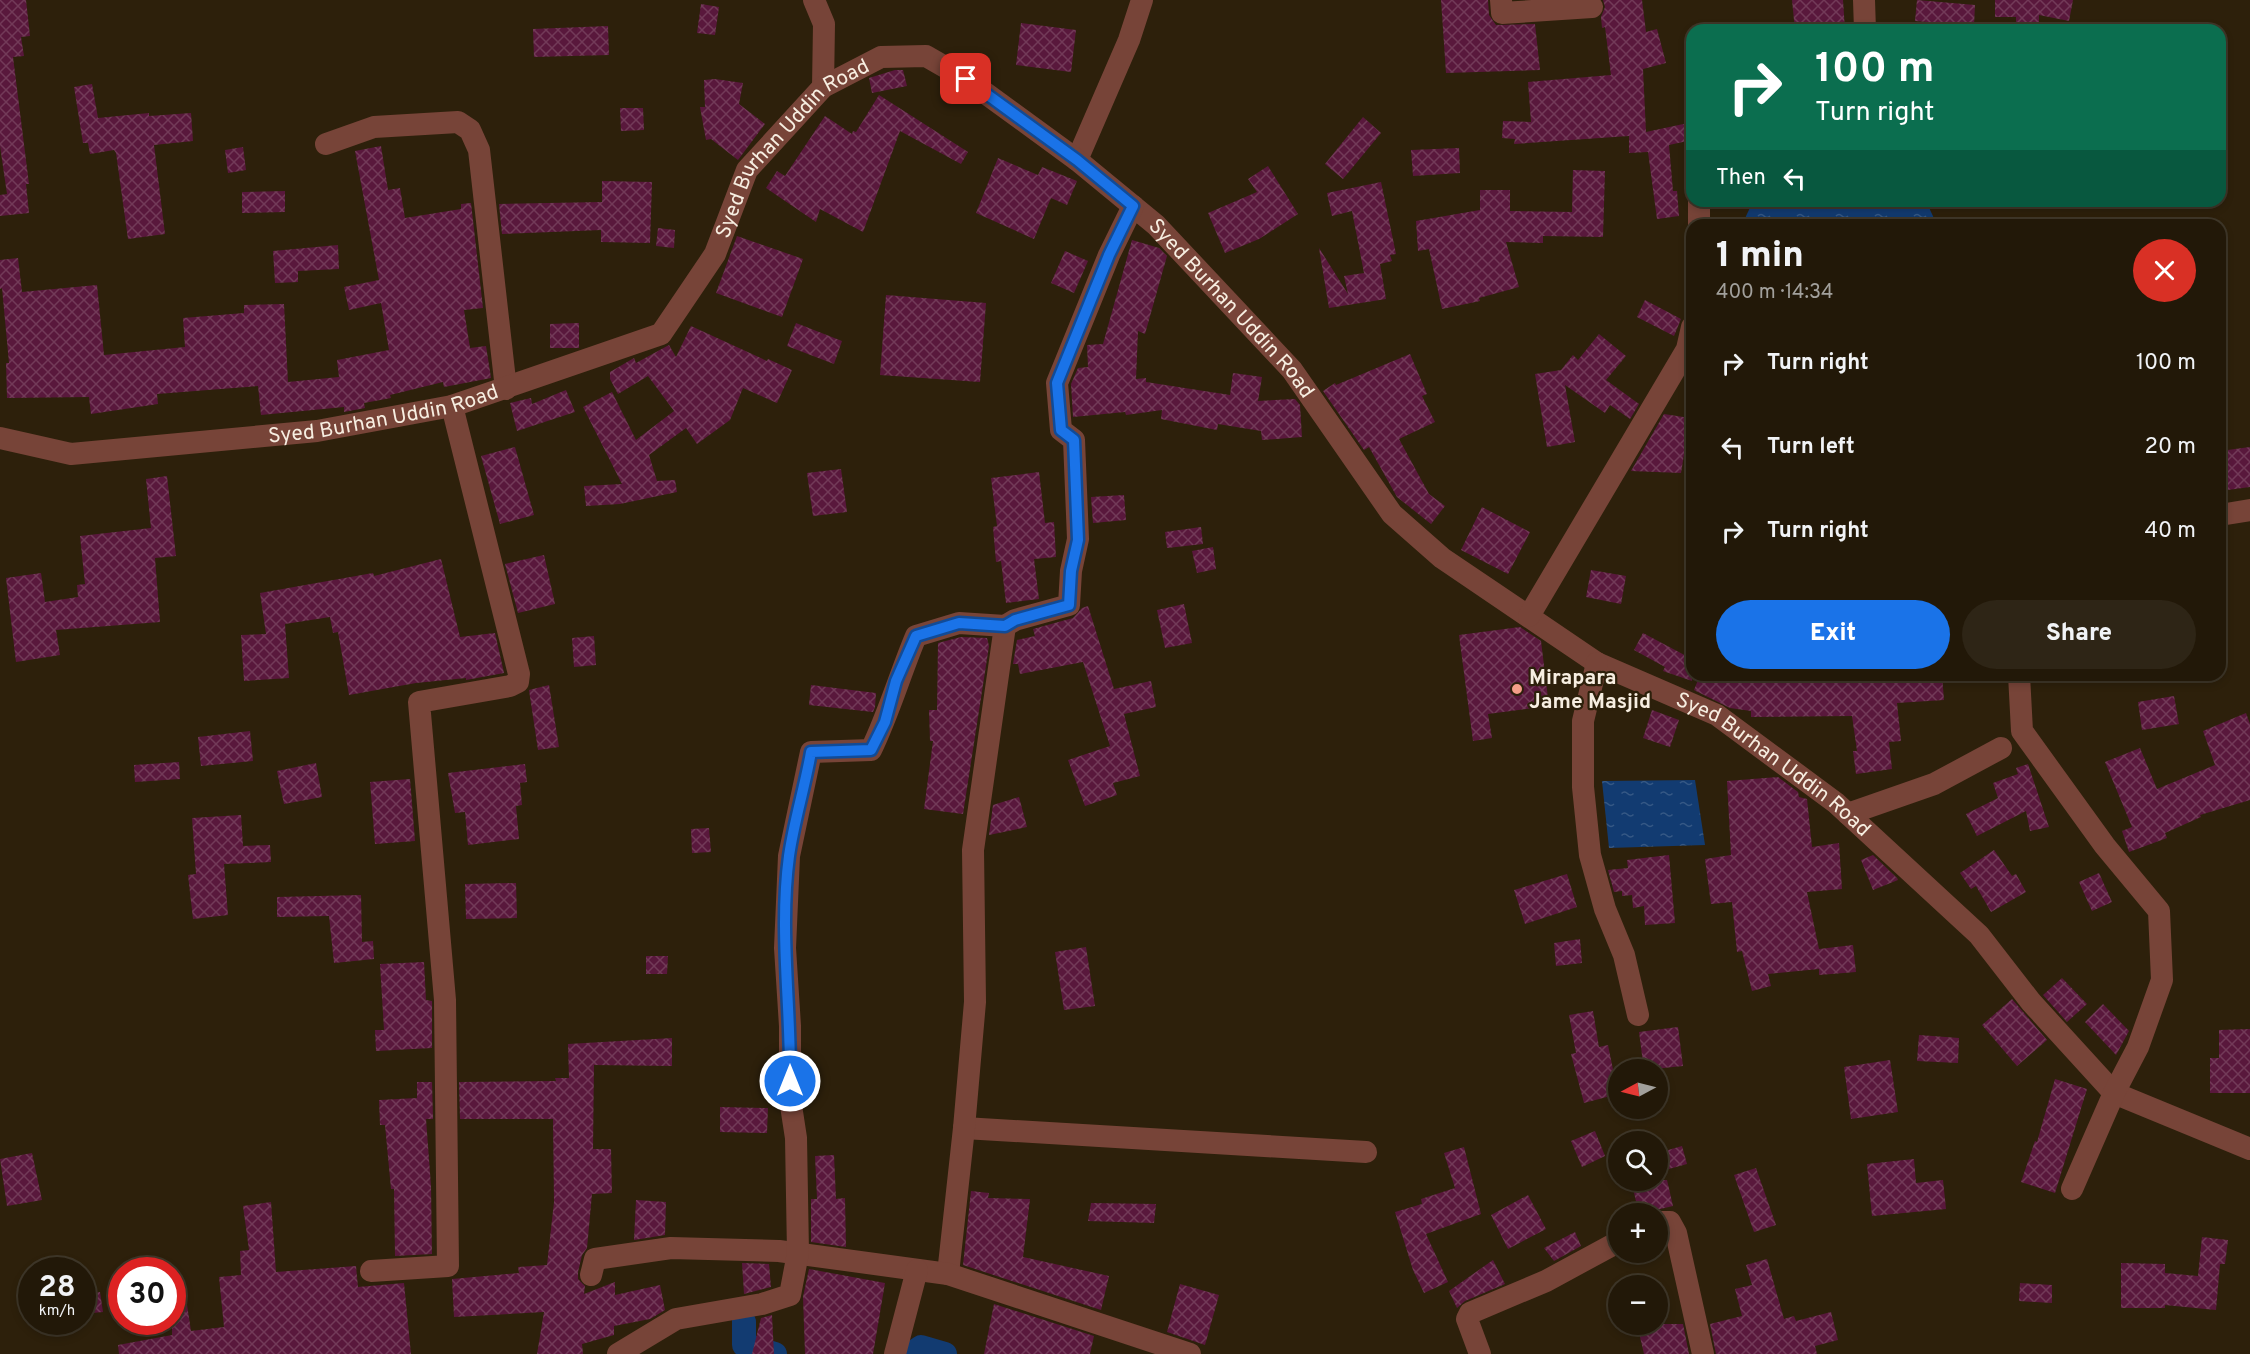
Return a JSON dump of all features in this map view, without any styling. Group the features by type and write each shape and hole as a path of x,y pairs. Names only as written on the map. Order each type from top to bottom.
{"street":[{"path":"814,0 824,24 824,87"},
{"path":"1077,160 1129,40 1142,0"},
{"path":"1501,0 1502,13 1592,7"},
{"path":"1864,0 1865,24"},
{"name":"Syed Burhan Uddin Road","path":"0,438 71,454 317,431 452,406 661,334 715,254 747,170 824,87 881,57 926,56 966,79 1077,160 1156,225 1292,370 1392,514 1442,558 1597,663 1718,715 1848,814 1979,935 2031,1002 2114,1093 2250,1149"},
{"path":"326,144 374,127 458,122 470,130 479,150 506,389"},
{"path":"618,1354 676,1319 762,1304 790,1295 798,1253 796,1138 790,1099 790,1026 785,948 789,856 811,752 871,750 885,722 896,681 916,636 959,623 1005,626 1015,620 1069,605 1071,571 1078,540 1074,440 1061,430 1057,383 1109,255 1133,206"},
{"path":"1528,616 1686,350"},
{"path":"371,1271 448,1266 445,1000 419,702 510,686 518,682 519,674 452,406"},
{"path":"2226,514 2250,510"},
{"path":"948,1274 975,1002 973,850 1005,626"},
{"path":"1597,663 1583,721 1583,787 1590,855 1605,909 1624,955 1638,1015"},
{"path":"2019,681 2022,731 2105,846 2159,911 2162,980 2138,1047 2114,1093 2072,1189"},
{"path":"1848,814 1934,784 2001,748"},
{"path":"964,1128 1366,1152"},
{"path":"1668,1221 1676,1233 1703,1354"},
{"path":"1480,1354 1467,1319 1470,1314 1546,1281 1608,1247"},
{"path":"591,1275 595,1259 671,1248 798,1253 948,1274 1190,1354"},
{"path":"895,1354 917,1270"}],"water":[{"path":"1750,207 1929,207 1934,219 1745,219"},
{"path":"1695,780 1705,845 1609,848 1602,781"}],"building":[{"path":"0,0 26,0 30,36 21,37 24,56 13,57 29,184 26,184 29,213 0,216 0,195 7,194 0,146"},
{"path":"1441,0 1488,0 1489,15 1496,25 1535,24 1540,70 1446,73"},
{"path":"1603,0 1642,0 1646,32 1657,29 1666,63 1643,69 1646,132 1686,123 1686,141 1669,145 1673,191 1677,191 1679,216 1657,219 1648,152 1629,153 1629,136 1514,144 1515,139 1502,138 1503,121 1531,122 1528,82 1611,75 1605,27 1602,28 1601,17 1605,7"},
{"path":"1792,0 1843,0 1845,24 1794,24"},
{"path":"1917,0 1975,5 1974,24 1915,21"},
{"path":"1995,0 2073,0 2069,21 2039,15 2039,24 2016,24 2016,17 1995,17"},
{"path":"701,4 719,7 715,35 697,33"},
{"path":"1021,23 1076,30 1071,72 1016,65"},
{"path":"608,26 609,55 534,57 533,29"},
{"path":"895,70 903,70 907,86 872,93 869,78"},
{"path":"715,79 743,83 739,104 765,124 738,160 711,139 706,140 700,107 705,107 704,80"},
{"path":"92,84 98,118 149,113 149,116 191,113 193,141 154,145 165,234 128,239 116,153 114,150 90,154 88,143 83,143 74,87"},
{"path":"879,95 968,152 961,164 900,131 863,232 820,209 816,222 766,188 777,171 785,176 825,116 852,134 853,131 856,132"},
{"path":"620,108 643,108 644,130 621,131"},
{"path":"1363,117 1381,133 1343,179 1325,164"},
{"path":"381,146 388,190 400,188 405,218 461,209 461,204 471,203 483,308 464,310 470,348 486,346 491,378 444,387 443,382 390,395 391,398 364,403 365,408 344,412 344,407 261,415 258,386 157,394 158,404 91,414 89,397 7,398 6,363 9,363 2,288 0,289 0,260 18,258 22,292 97,285 104,355 185,347 183,318 244,313 244,305 284,304 288,382 339,377 337,360 389,350 381,303 349,310 344,287 379,280 355,151"},
{"path":"243,147 246,170 228,173 225,150"},
{"path":"1459,148 1460,173 1413,176 1411,150"},
{"path":"998,158 1038,175 1042,167 1077,181 1067,205 1051,198 1034,239 976,213"},
{"path":"1268,166 1298,214 1259,239 1225,253 1208,213 1257,192 1248,179"},
{"path":"1573,170 1605,171 1603,237 1543,236 1543,243 1506,242 1519,287 1479,298 1480,301 1442,309 1429,249 1418,251 1416,221 1480,210 1480,190 1510,190 1510,211 1572,212"},
{"path":"602,181 652,182 650,243 601,242 601,230 502,234 499,204 602,202"},
{"path":"1381,182 1396,254 1390,255 1392,261 1380,264 1386,299 1329,308 1319,248 1348,294 1344,276 1364,273 1352,211 1332,216 1327,193"},
{"path":"285,191 285,212 242,213 242,192"},
{"path":"658,228 675,230 674,248 656,246"},
{"path":"737,236 803,259 782,317 716,293"},
{"path":"1132,240 1159,248 1167,256 1145,334 1138,331 1136,379 1146,378 1146,382 1230,395 1233,373 1262,377 1258,401 1295,399 1300,405 1302,437 1262,440 1261,431 1218,424 1217,430 1161,419 1162,410 1126,415 1125,412 1073,417 1071,384 1078,368 1088,367 1087,345 1103,344"},
{"path":"338,245 339,269 298,271 298,282 275,283 273,251"},
{"path":"1065,251 1088,261 1074,293 1051,283"},
{"path":"886,295 986,303 980,382 880,375"},
{"path":"1645,300 1681,319 1674,336 1637,317"},
{"path":"579,323 579,348 550,348 550,324"},
{"path":"796,323 842,341 834,364 787,346"},
{"path":"691,326 792,370 777,403 743,388 730,420 697,444 686,428 649,455 657,481 675,480 677,492 620,504 586,506 584,486 622,484 583,407 612,392 636,440 674,411 648,376 618,394 610,379 610,372 634,358 636,363 669,345 676,357"},
{"path":"1599,334 1626,356 1606,380 1639,404 1630,419 1610,405 1605,413 1565,385 1575,442 1547,447 1535,374 1561,370 1573,355 1578,360"},
{"path":"1410,354 1427,394 1422,396 1435,422 1399,439 1429,494 1445,506 1431,524 1397,497 1369,447 1364,450 1323,391 1335,383 1336,385"},
{"path":"566,390 575,412 517,431 510,403 531,398 532,404"},
{"path":"1664,414 1686,417 1686,442 1681,473 1631,471"},
{"path":"515,447 534,515 500,524 481,456"},
{"path":"2250,447 2250,487 2226,490 2226,450"},
{"path":"841,469 847,512 813,516 807,473"},
{"path":"1039,472 1045,523 1054,522 1056,557 1034,559 1039,599 1006,603 1001,561 996,562 993,527 997,526 991,478"},
{"path":"167,476 176,556 155,558 160,622 56,630 60,655 16,662 6,578 41,573 45,602 78,597 77,585 85,584 80,536 151,528 146,479"},
{"path":"1124,495 1126,520 1093,523 1091,497"},
{"path":"1482,507 1530,532 1508,574 1461,550"},
{"path":"1201,527 1203,544 1167,548 1165,532"},
{"path":"1213,547 1216,569 1197,573 1192,551"},
{"path":"544,555 555,604 518,613 505,564"},
{"path":"441,559 460,637 495,633 504,673 466,680 466,678 416,683 349,695 338,632 333,633 330,617 285,624 289,678 244,681 241,635 266,634 260,593 373,573 374,576"},
{"path":"1591,570 1626,576 1621,604 1586,597"},
{"path":"1184,604 1192,643 1165,648 1157,610"},
{"path":"1088,606 1114,689 1151,681 1156,707 1124,714 1140,776 1113,783 1117,795 1085,806 1068,760 1110,746 1083,662 1020,674 1018,664 1013,664 1017,640 1035,636 1033,629 1073,618 1082,608"},
{"path":"1520,627 1541,641 1549,706 1488,714 1492,738 1473,741 1459,635"},
{"path":"1643,633 1686,656 1686,679 1663,671 1665,667 1634,650"},
{"path":"594,636 596,665 574,667 572,638"},
{"path":"961,637 987,638 989,646 963,814 924,809 933,741 930,741 929,710 937,710 938,643"},
{"path":"1698,681 1942,681 1944,700 1897,703 1901,741 1889,742 1892,769 1856,774 1853,751 1857,751 1852,716 1751,717 1751,711 1730,708 1694,690"},
{"path":"549,685 559,747 538,750 529,690"},
{"path":"811,685 876,693 875,707 873,712 809,705"},
{"path":"2174,696 2179,724 2142,730 2138,702"},
{"path":"1652,710 1679,720 1670,747 1643,738"},
{"path":"2246,713 2250,724 2250,800 2200,815 2201,817 2165,833 2167,838 2129,852 2122,831 2132,827 2105,762 2140,748 2157,789 2215,765 2203,731"},
{"path":"250,731 253,761 201,766 198,737"},
{"path":"179,762 180,779 135,782 134,765"},
{"path":"316,763 322,797 284,804 277,771"},
{"path":"525,764 527,782 520,783 522,805 516,806 519,839 468,845 465,812 455,813 448,773"},
{"path":"2028,764 2049,827 2030,831 2026,811 1977,836 1966,814 1998,798 1993,783 2018,774 2016,768"},
{"path":"1778,777 1798,792 1799,797 1807,799 1812,847 1839,843 1842,889 1807,892 1819,949 1853,945 1856,972 1819,975 1819,969 1768,974 1771,986 1752,991 1742,951 1737,952 1732,902 1711,904 1705,859 1731,855 1727,781"},
{"path":"410,779 415,841 375,844 370,782"},
{"path":"1019,797 1027,827 989,835 993,805"},
{"path":"241,815 243,846 270,845 271,862 224,864 228,915 193,919 188,875 196,874 192,818"},
{"path":"709,828 711,852 692,853 691,829"},
{"path":"1994,850 2012,876 2016,874 2026,892 1991,912 1976,886 1971,889 1960,873"},
{"path":"1669,855 1675,923 1645,925 1644,906 1633,908 1632,895 1622,896 1622,891 1614,892 1608,870 1628,868 1627,860"},
{"path":"1873,855 1898,880 1873,890 1861,860"},
{"path":"2099,873 2112,902 2092,911 2079,882"},
{"path":"1567,874 1577,907 1525,924 1514,890"},
{"path":"516,883 517,918 466,919 465,884"},
{"path":"361,895 362,942 373,941 374,959 334,963 329,916 277,917 277,897"},
{"path":"1580,939 1582,963 1556,966 1554,943"},
{"path":"1086,947 1095,1006 1064,1010 1055,952"},
{"path":"646,956 668,956 667,974 646,974"},
{"path":"424,962 426,1000 432,1001 432,1048 376,1051 375,1030 384,1030 380,964"},
{"path":"2062,978 2087,1004 2067,1022 2043,995"},
{"path":"2012,999 2047,1040 2017,1066 1982,1025"},
{"path":"2103,1004 2129,1031 2116,1055 2085,1022"},
{"path":"1593,1011 1599,1047 1608,1045 1611,1059 1608,1059 1608,1097 1584,1103 1571,1054 1576,1053 1569,1015"},
{"path":"1678,1027 1683,1066 1668,1068 1668,1059 1643,1059 1639,1032"},
{"path":"2250,1029 2250,1093 2210,1093 2210,1058 2219,1058 2219,1030"},
{"path":"1919,1035 1959,1038 1958,1063 1917,1061"},
{"path":"672,1038 672,1066 594,1065 593,1149 611,1149 612,1193 592,1194 587,1248 582,1255 578,1272 578,1279 585,1286 584,1294 615,1282 615,1295 660,1285 665,1310 650,1319 614,1326 614,1335 582,1344 583,1354 537,1354 544,1312 454,1317 452,1279 519,1273 518,1267 547,1265 554,1202 553,1119 460,1119 459,1082 556,1081 555,1078 569,1078 568,1044"},
{"path":"1890,1060 1898,1112 1851,1119 1844,1067"},
{"path":"2055,1079 2087,1089 2055,1193 2021,1182 2035,1141 2037,1142"},
{"path":"417,1082 432,1082 433,1119 426,1119 431,1186 432,1254 395,1256 394,1189 391,1189 385,1125 380,1125 379,1100 417,1098"},
{"path":"720,1107 768,1108 767,1133 720,1132"},
{"path":"1595,1131 1605,1156 1582,1167 1571,1141"},
{"path":"1682,1146 1687,1164 1668,1169 1668,1150"},
{"path":"1464,1147 1481,1214 1426,1234 1448,1282 1424,1293 1413,1270 1395,1212 1422,1204 1421,1199 1455,1188 1444,1153"},
{"path":"32,1153 42,1200 7,1206 0,1159"},
{"path":"834,1155 836,1199 845,1198 846,1247 811,1242 811,1199 817,1199 815,1156"},
{"path":"1914,1159 1916,1183 1943,1180 1946,1209 1872,1216 1867,1164"},
{"path":"1756,1168 1776,1225 1754,1232 1734,1175"},
{"path":"1668,1184 1673,1206 1668,1207 1668,1203 1636,1203 1634,1191 1668,1191"},
{"path":"971,1191 989,1193 988,1198 1030,1199 1023,1257 1109,1276 1101,1310 963,1265"},
{"path":"1528,1195 1546,1229 1508,1249 1491,1215"},
{"path":"636,1200 666,1202 665,1235 634,1240"},
{"path":"271,1202 276,1272 356,1266 358,1287 404,1283 411,1354 119,1354 118,1345 172,1335 186,1335 186,1298 191,1331 224,1327 219,1277 241,1275 240,1251 249,1250 243,1206"},
{"path":"1091,1203 1156,1204 1154,1223 1088,1221"},
{"path":"1575,1232 1581,1246 1554,1261 1544,1248"},
{"path":"2202,1237 2228,1240 2225,1264 2220,1264 2216,1310 2165,1305 2165,1308 2121,1308 2121,1263 2165,1264 2165,1273 2198,1276"},
{"path":"1767,1259 1784,1319 1794,1316 1796,1321 1831,1312 1838,1340 1815,1346 1817,1354 1716,1354 1710,1324 1742,1316 1735,1289 1752,1285 1746,1265"},
{"path":"1493,1260 1505,1284 1465,1301 1457,1308 1449,1291"},
{"path":"742,1263 769,1264 771,1287 744,1294"},
{"path":"809,1269 885,1283 873,1354 805,1354 803,1297"},
{"path":"2020,1283 2052,1285 2052,1303 2019,1301"},
{"path":"1180,1284 1219,1295 1205,1345 1167,1332"},
{"path":"100,1292 103,1312 96,1313 96,1293"},
{"path":"994,1304 1094,1336 1090,1354 984,1354"},
{"path":"772,1315 774,1354 752,1354 761,1318"},
{"path":"1668,1324 1683,1324 1689,1354 1644,1354 1640,1335 1668,1335"}],"waterway":[{"path":"744,1322 744,1345 775,1354"},
{"path":"911,1354 921,1347 945,1354"}],"place":[{"name":"Mirapara Jame Masjid","path":"1517,689"}],"route":[{"path":"790,1081 790,1026 785,948 789,856 811,752 871,750 885,722 896,681 916,636 959,623 1005,626 1015,620 1069,605 1071,571 1078,540 1074,440 1061,430 1057,383 1109,255 1133,206 1077,160 966,79"}]}
